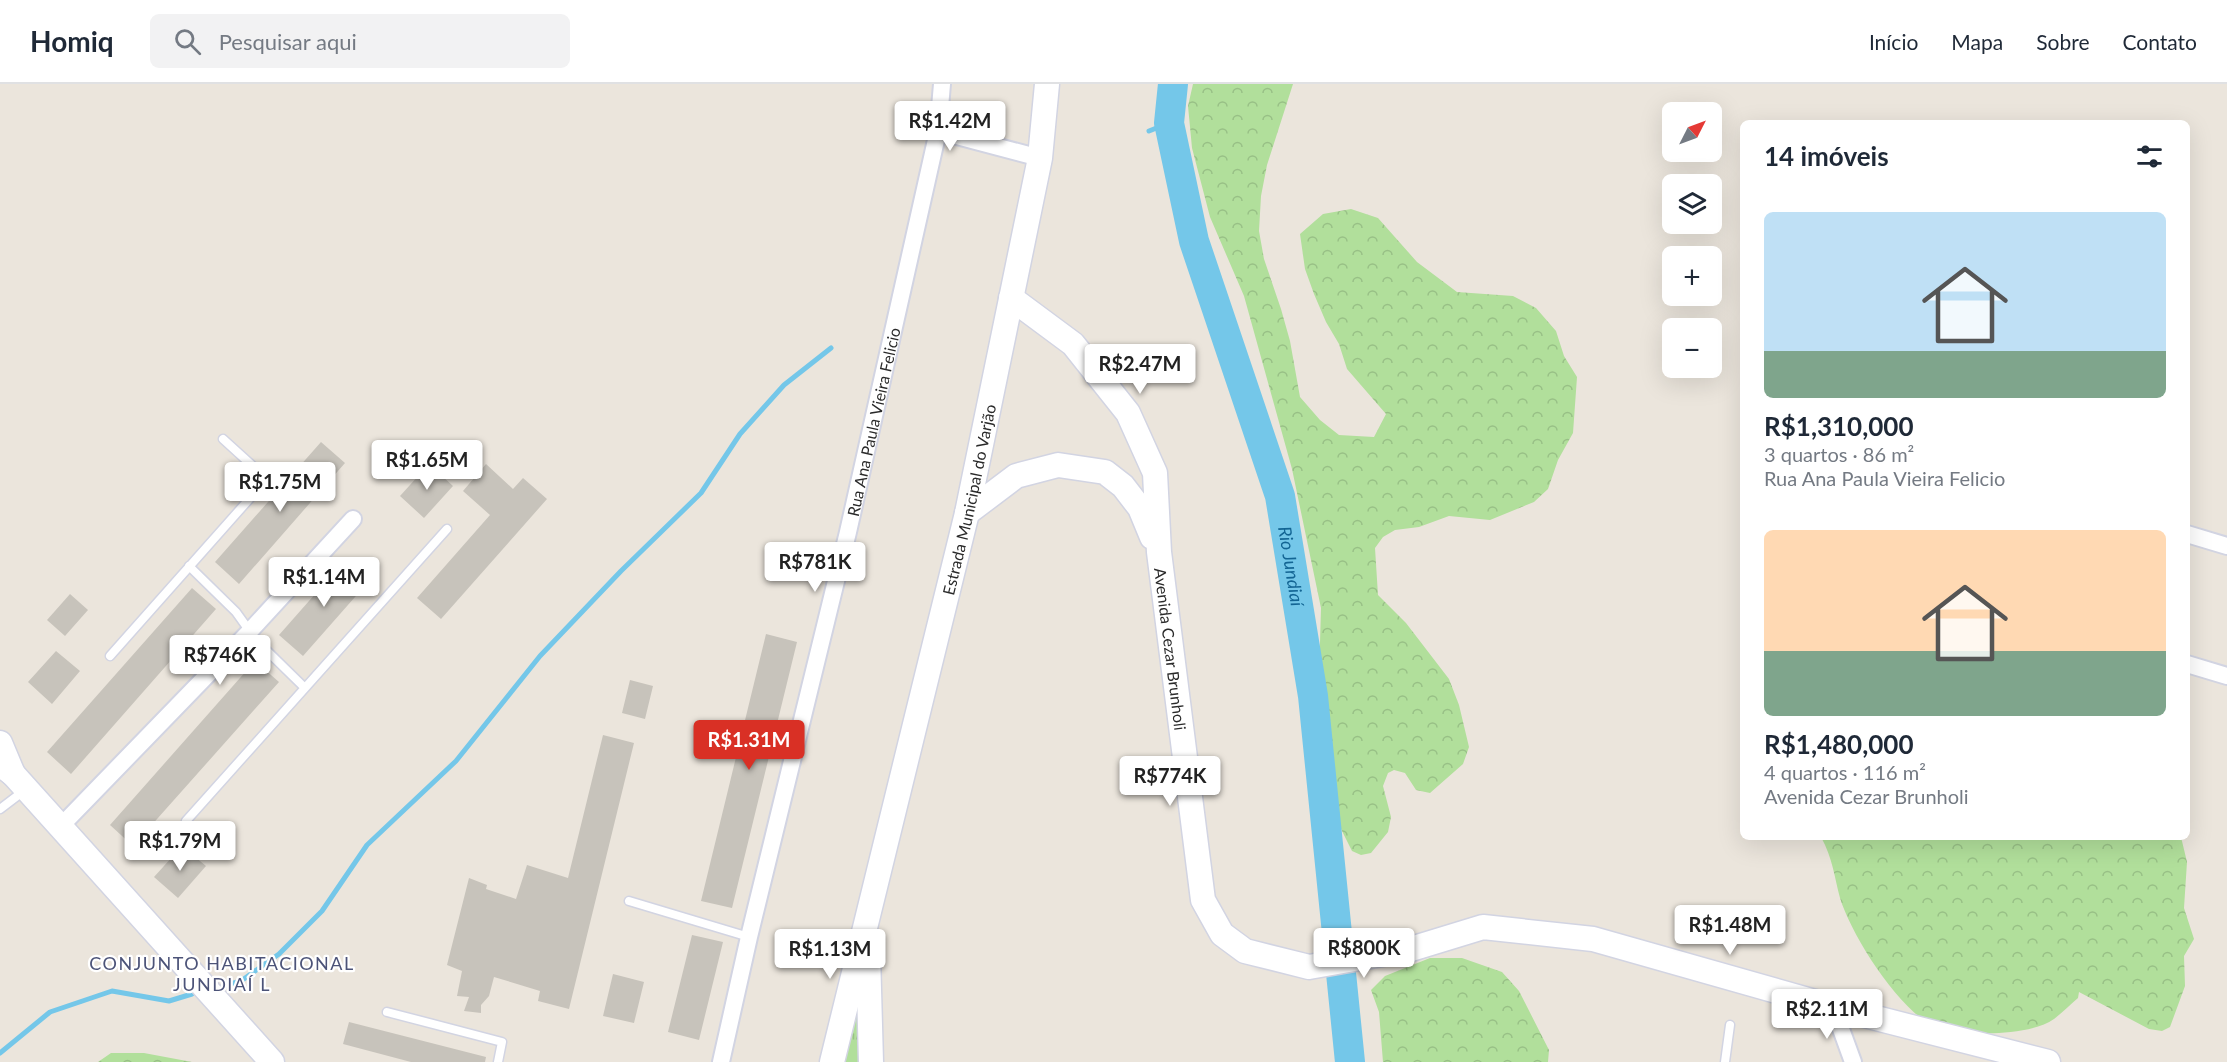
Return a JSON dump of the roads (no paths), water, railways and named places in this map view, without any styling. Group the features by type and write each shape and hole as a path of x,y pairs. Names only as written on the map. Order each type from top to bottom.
{"main road":[{"name":"Estrada Municipal do Varjão","path":"868,909 967,513 1040,158 1047,84"},
{"name":"Avenida Cezar Brunholi","path":"1011,298 1073,344 1128,413 1155,473 1159,552 1203,900 1222,934 1245,951 1309,967 1411,949 1483,927 1593,939 1833,1007"},
{"name":"Avenida Cezar Brunholi","path":"967,513 1016,476 1058,465 1105,472 1123,486 1140,508 1159,552"},
{"path":"0,743 13,776 272,1062"},
{"path":"832,1062 868,909"},
{"path":"868,909 867,974 871,1062"},
{"path":"1833,1007 2048,1062"}],"street":[{"name":"Rua Ana Paula Vieira Felicio","path":"722,1062 749,937 845,543 938,131 942,84"},
{"path":"938,131 1040,158"},
{"path":"60,827 249,632 353,519"},
{"path":"2190,535 2227,546"},
{"path":"2190,665 2227,676"},
{"path":"1833,1007 1853,1062"}],"lane":[{"path":"110,656 267,479 223,439"},
{"path":"186,821 447,529"},
{"path":"189,566 236,612 249,632 305,688"},
{"path":"0,808 13,776"},
{"path":"629,901 749,937"},
{"path":"387,1012 502,1042 498,1062"},
{"path":"1725,1062 1730,1025"}],"waterway":[{"name":"Rio Jundiaí","path":"1173,84 1169,123 1194,241 1280,496 1313,696 1350,1062"},
{"path":"1149,131 1169,123"},
{"path":"223,986 241,981 279,954 322,911 367,845 456,761 540,656 621,571 701,493 740,434 784,385 831,348"},
{"path":"0,1053 50,1012 112,991 169,1001 192,994"}],"district":[{"name":"CONJUNTO HABITACIONAL JUNDIAÍ L","path":"222,973"}]}
